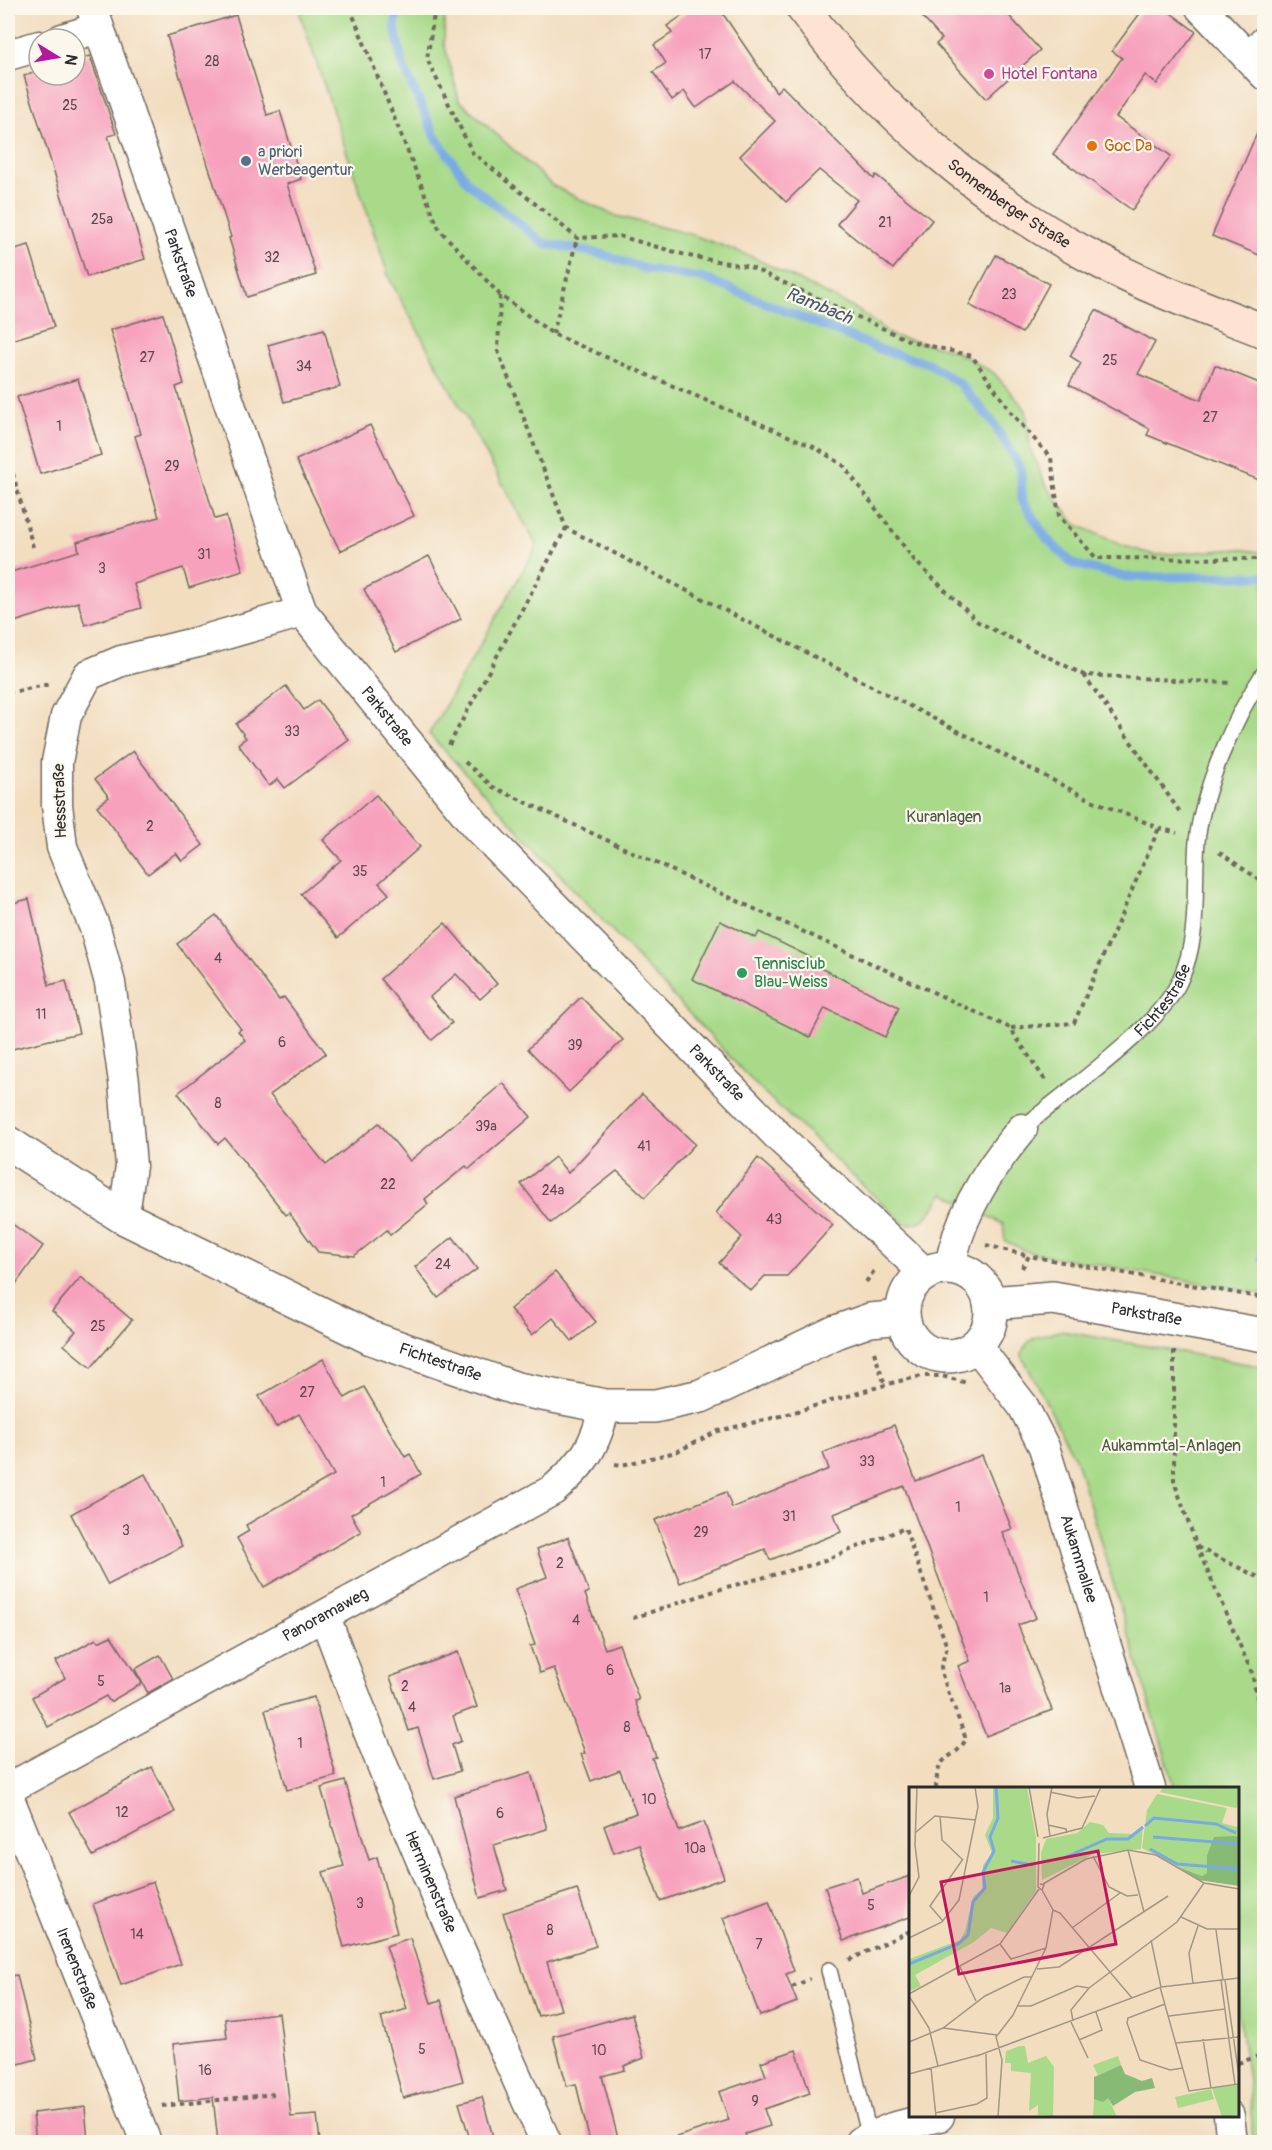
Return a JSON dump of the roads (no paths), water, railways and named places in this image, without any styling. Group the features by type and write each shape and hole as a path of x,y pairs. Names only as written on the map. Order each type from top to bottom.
{"main road":[{"name":"Sonnenberger Straße","path":"803,8 872,91 906,124 984,190 1037,226 1098,261 1173,296 1264,331"}],"street":[{"path":"1201,8 1254,42 1264,74"},
{"path":"81,27 95,18"},
{"name":"Parkstraße","path":"95,18 302,612 476,826 781,1139 938,1270"},
{"path":"8,55 27,49"},
{"name":"Hessstraße","path":"121,1216 126,1201 131,1166 124,1082 110,983 95,928 62,847 57,805 57,762 66,716 88,675 121,661 302,612"},
{"name":"Fichtestraße","path":"938,1270 953,1246 963,1222 994,1166 1022,1129"},
{"name":"Fichtestraße","path":"8,1143 121,1216 371,1338 517,1389 605,1406 655,1406 701,1396 836,1332 870,1320 903,1317"},
{"path":"938,1270 964,1271 976,1278 985,1290 990,1303 989,1326 976,1345 957,1355 936,1354 918,1344 910,1336 903,1317 908,1292 938,1270"},
{"name":"Parkstraße","path":"990,1303 1053,1298 1264,1335"},
{"name":"Aukammallee","path":"976,1345 1023,1406 1044,1447 1150,1787"},
{"name":"Panoramaweg","path":"8,1789 553,1490 580,1467 589,1454 598,1436 605,1406"},
{"name":"Herminenstraße","path":"325,1617 371,1741 433,1890 546,2142"},
{"name":"Irenenstraße","path":"8,1796 146,2142"},
{"path":"865,2140 892,2128 932,2117"},
{"path":"1229,2117 1232,2142"}],"lane":[{"name":"Fichtestraße","path":"1022,1129 1143,1028 1162,1007 1180,981 1192,945 1198,837 1216,772 1260,679"},
{"path":"829,1970 865,2140"}],"waterway":[{"name":"Rambach","path":"398,8 395,26 402,63 435,136 469,184 544,243 601,254 646,269 706,279 885,351 928,363 960,384 992,421 1021,469 1022,500 1047,539 1073,564 1126,577 1264,576"},
{"path":"1262,1258 1264,1254"}],"place":[{"name":"Hotel Fontana","path":"989,74"},
{"name":"Goc Da","path":"1092,146"},
{"name":"a priori Werbeagentur","path":"246,161"},
{"name":"Tennisclub Blau-Weiss","path":"742,973"}],"park label":[{"name":"Kuranlagen","path":"944,817"},
{"name":"Aukammtal-Anlagen","path":"1171,1446"}]}
